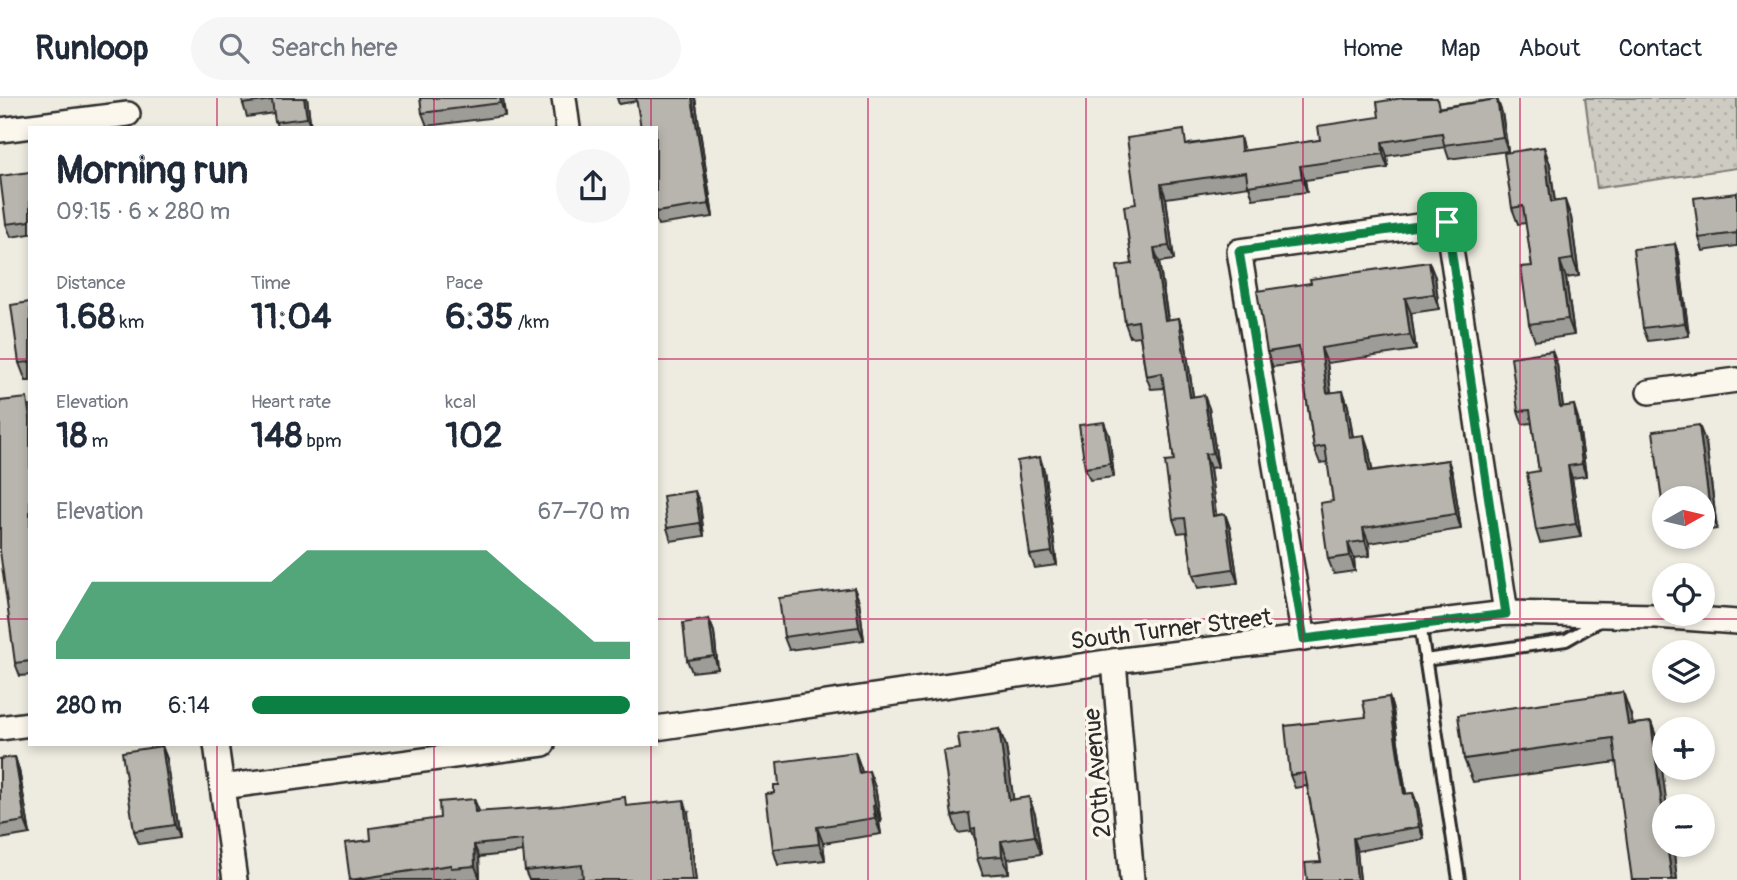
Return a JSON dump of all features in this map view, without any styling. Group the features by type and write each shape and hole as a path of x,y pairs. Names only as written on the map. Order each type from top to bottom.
{"street":[{"path":"564,98 568,126"},
{"path":"30,126 128,113"},
{"path":"0,130 28,126"},
{"path":"1304,639 1239,251 1447,222 1506,614"},
{"path":"1649,391 1737,380"},
{"name":"South Turner Street","path":"658,728 1114,661 1506,614 1610,615 1737,622"},
{"name":"20th Avenue","path":"1114,661 1132,880"},
{"path":"0,727 28,724"},
{"path":"216,746 235,880"},
{"path":"222,787 528,746"}],"lane":[{"path":"1425,660 1566,640 1610,615"},
{"path":"1420,624 1459,880"}],"shaded area":[{"path":"1585,98 1737,98 1737,168 1597,188"}],"building":[{"path":"242,98 304,98 307,118 275,122 272,100 243,104"},
{"path":"420,98 500,98 501,103 422,113"},
{"path":"636,98 692,98 709,204 658,212 658,126 641,126"},
{"path":"1403,98 1437,98 1439,108 1497,99 1503,137 1444,145 1442,133 1382,142 1383,154 1300,166 1302,178 1248,186 1246,172 1161,184 1169,246 1154,248 1165,320 1179,318 1190,397 1204,395 1213,453 1205,454 1213,516 1225,514 1233,569 1193,575 1185,518 1173,519 1165,462 1174,461 1162,373 1146,376 1138,321 1125,323 1117,266 1132,264 1124,206 1136,204 1127,138 1184,130 1186,145 1240,137 1241,151 1320,140 1318,126 1379,117 1377,102"},
{"path":"1544,147 1551,202 1565,200 1573,259 1560,261 1568,319 1529,324 1521,267 1532,266 1523,206 1512,208 1504,153"},
{"path":"28,172 28,221 6,224 0,176"},
{"path":"1737,193 1737,233 1699,238 1694,198"},
{"path":"1675,244 1685,323 1643,328 1633,249"},
{"path":"1429,262 1434,294 1405,298 1410,335 1321,348 1327,393 1343,391 1349,437 1364,435 1369,471 1448,460 1456,514 1363,528 1365,541 1348,543 1350,556 1328,559 1320,503 1333,501 1325,446 1314,448 1299,347 1267,352 1257,291 1311,283 1310,279"},
{"path":"28,302 28,362 19,363 11,305"},
{"path":"1552,351 1560,407 1574,405 1582,464 1568,466 1576,524 1536,530 1527,473 1539,471 1530,410 1518,411 1511,357"},
{"path":"27,398 28,405 28,661 15,663 0,551 0,401"},
{"path":"1104,422 1110,464 1085,468 1079,425"},
{"path":"1699,425 1707,486 1660,486 1653,431"},
{"path":"1040,457 1052,552 1030,555 1017,461"},
{"path":"695,491 700,523 667,528 663,496"},
{"path":"854,588 859,627 784,637 779,598"},
{"path":"709,619 714,656 687,660 683,623"},
{"path":"1623,692 1628,725 1651,722 1652,780 1659,780 1660,794 1652,794 1652,857 1669,857 1672,880 1632,880 1613,738 1464,759 1458,715"},
{"path":"1389,697 1404,794 1413,793 1419,827 1353,838 1357,880 1307,880 1305,863 1321,862 1305,773 1290,775 1285,726 1366,717 1363,701"},
{"path":"999,729 1009,800 1029,797 1035,836 1001,841 1002,856 977,858 975,828 971,829 969,813 952,816 943,751 960,749 958,735"},
{"path":"162,746 174,825 134,831 122,752"},
{"path":"855,752 859,773 869,771 875,818 817,827 819,844 773,849 766,794 774,793 774,785 779,785 777,762"},
{"path":"15,757 25,821 0,825 0,759"},
{"path":"625,797 626,806 684,800 692,880 583,880 582,865 525,871 522,840 474,845 475,866 451,868 451,865 350,880 345,843 371,840 370,828 440,818 439,802 474,799 475,812 560,806"}],"route":[{"path":"1447,222 1506,614 1304,639 1239,251 1447,222"}]}
